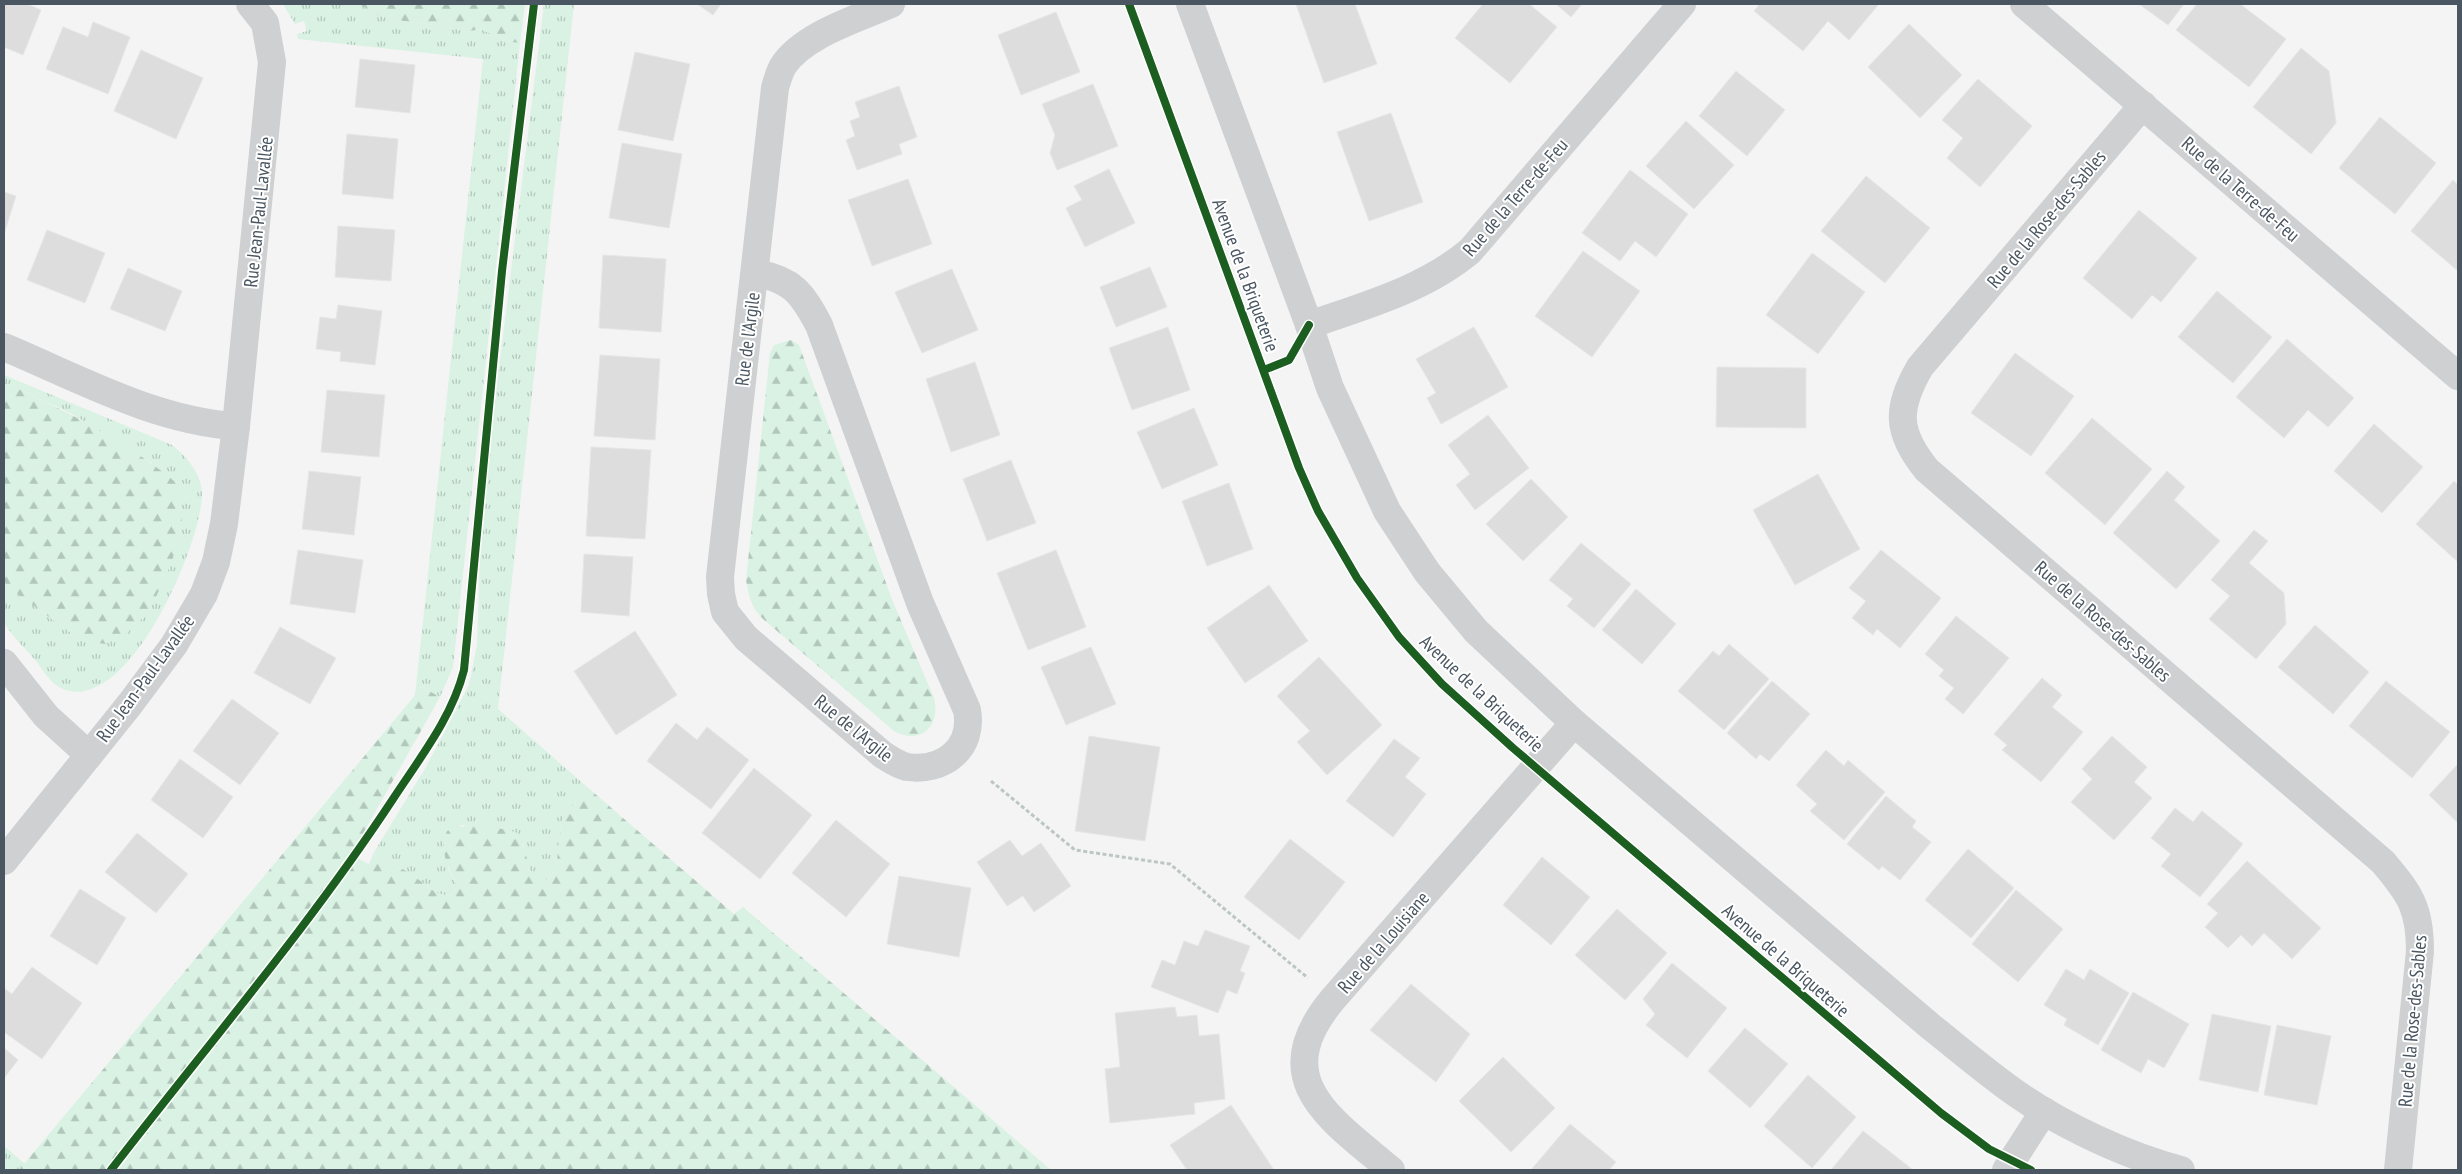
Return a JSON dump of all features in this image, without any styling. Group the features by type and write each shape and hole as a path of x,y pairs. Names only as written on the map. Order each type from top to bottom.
{"street":[{"name":"Rue Jean-Paul-Lavallée","path":"4,861 174,645 204,594 216,562 224,524 236,426 272,62 265,23 250,4"},
{"name":"Rue de l'Argile","path":"755,273 783,280 795,289 810,307 819,325 920,603 967,710 969,722 967,735 962,746 952,757 938,765 906,766 882,755 746,638 725,612 720,594 720,577 755,273 770,116 775,88 782,67 796,51 814,38 891,4"},
{"path":"1190,4 1309,325 1330,388 1387,511 1407,544 1450,602 1476,631 1574,723 1930,1026 2018,1094 2044,1111 2102,1140 2181,1170"},
{"name":"Rue de la Terre-de-Feu","path":"1309,325 1381,300 1436,274 1462,257 1489,230 1682,4"},
{"name":"Rue de la Terre-de-Feu","path":"2024,4 2458,376"},
{"name":"Rue de la Rose-des-Sables","path":"2143,105 1920,367 1908,388 1902,410 1904,433 1912,452 1927,470 2383,862 2400,882 2414,904 2420,925 2420,951 2398,1170"},
{"path":"4,347 174,417 214,425 236,426"},
{"name":"Rue Jean-Paul-Lavallée","path":"4,663 46,716 89,755"},
{"name":"Rue de la Louisiane","path":"1391,1170 1332,1120 1312,1096 1307,1082 1305,1066 1306,1046 1312,1029 1333,999 1574,723"},
{"path":"2006,1170 2044,1111"}],"path":[{"path":"991,781 1074,850 1170,864 1313,982"}],"green space":[{"path":"283,4 359,4 380,16 408,22 446,26 466,32 480,29 511,42 520,43 453,667 440,697 422,687 415,696 483,59 298,39 297,34 307,31 304,21 295,24"},
{"path":"359,4 525,4 520,43 511,42 480,29 466,32 446,26 408,22 380,16"},
{"path":"544,4 574,4 498,709 586,786 561,823 556,870 548,880 533,877 526,861 523,844 495,828 461,825 448,868 458,887 450,896 436,893 410,873 373,854 426,767 469,685 477,645 480,556 491,433"},
{"path":"791,340 799,345 893,602 934,698 935,708 932,724 920,734 913,736 904,735 894,731 763,619 753,606 750,597 746,580 770,353 774,345"},
{"path":"4,375 172,445 193,467 201,487 202,495 198,519 189,551 156,622 134,654 111,678 86,691 57,686 11,632 3,619 4,581 9,588 81,640 152,463 72,414 4,382"},
{"path":"4,382 95,428 138,454 179,485 182,520 172,562 149,612 124,636 105,644 81,640 9,588 4,581"},
{"path":"422,687 440,697 351,855 369,864 373,854 410,873 436,893 450,896 458,887 444,852 447,831 464,826 490,827 516,832 522,843 533,876 548,880 556,870 561,823 586,786 734,914 743,907 1051,1170 19,1170"},
{"path":"4,1146 25,1164 19,1170 4,1170"}],"building":[{"path":"4,4 27,4 41,10 23,55 4,47"},
{"path":"697,4 721,4 713,15"},
{"path":"1296,4 1355,4 1377,64 1324,83"},
{"path":"1483,4 1529,4 1557,27 1510,83 1455,38"},
{"path":"1556,4 1582,4 1571,17"},
{"path":"1760,4 1879,4 1849,40 1828,21 1803,51 1754,11"},
{"path":"2139,4 2184,4 2168,25"},
{"path":"2197,4 2240,4 2286,39 2249,87 2176,30"},
{"path":"1056,12 1080,72 1021,95 998,35"},
{"path":"93,22 130,37 108,94 46,69 63,27 88,37"},
{"path":"1909,24 1962,75 1920,118 1868,67"},
{"path":"2301,48 2329,71 2336,123 2311,154 2253,107"},
{"path":"141,50 203,78 176,139 114,111"},
{"path":"635,52 690,64 673,141 618,130"},
{"path":"360,59 415,65 410,113 355,107"},
{"path":"1736,71 1785,110 1747,156 1699,116"},
{"path":"1978,79 2032,126 1980,187 1947,158 1963,138 1942,120"},
{"path":"1093,84 1118,146 1057,170 1050,153 1055,135 1042,104"},
{"path":"899,86 917,137 899,144 902,154 857,170 846,140 855,136 850,121 860,117 855,102"},
{"path":"1391,113 1423,202 1369,221 1337,132"},
{"path":"2380,117 2436,163 2395,214 2339,168"},
{"path":"1686,121 1734,165 1694,209 1646,166"},
{"path":"347,134 398,139 393,199 342,194"},
{"path":"622,143 682,154 669,228 609,218"},
{"path":"1109,169 1135,223 1085,247 1066,208 1082,200 1074,186"},
{"path":"1630,170 1688,214 1656,257 1635,241 1620,261 1582,233"},
{"path":"1866,176 1930,228 1885,283 1821,231"},
{"path":"908,179 932,244 872,266 848,200"},
{"path":"2453,180 2458,185 2458,271 2411,231"},
{"path":"4,192 16,196 4,234"},
{"path":"2139,210 2197,258 2161,302 2152,295 2132,319 2083,278"},
{"path":"338,226 395,230 391,281 335,277"},
{"path":"47,230 105,253 85,303 27,280"},
{"path":"1583,251 1640,291 1592,357 1535,316"},
{"path":"1812,253 1865,292 1818,354 1766,315"},
{"path":"603,255 666,259 661,332 599,328"},
{"path":"1150,267 1167,307 1116,327 1100,287"},
{"path":"128,268 182,291 165,331 110,309"},
{"path":"952,269 978,330 922,353 895,292"},
{"path":"2217,291 2272,337 2233,383 2178,337"},
{"path":"338,305 382,311 375,365 340,361 341,352 316,349 320,317 336,319"},
{"path":"1168,327 1190,390 1132,410 1109,348"},
{"path":"1474,327 1508,387 1441,424 1427,398 1436,393 1416,359"},
{"path":"2287,339 2354,398 2328,427 2308,410 2284,438 2236,397"},
{"path":"2015,353 2074,396 2031,456 1971,413"},
{"path":"600,355 660,359 655,440 594,436"},
{"path":"975,362 1000,435 951,452 926,379"},
{"path":"1717,367 1806,368 1806,428 1716,427"},
{"path":"327,390 385,395 379,457 321,452"},
{"path":"1194,408 1218,465 1162,489 1137,432"},
{"path":"1488,415 1529,468 1475,510 1456,485 1470,474 1448,445"},
{"path":"2092,418 2152,469 2105,525 2045,473"},
{"path":"2374,424 2423,467 2382,513 2334,471"},
{"path":"591,447 651,450 645,539 586,536"},
{"path":"1011,460 1036,523 987,541 963,479"},
{"path":"309,471 361,477 354,535 302,529"},
{"path":"2167,471 2185,487 2174,500 2220,541 2176,589 2113,533"},
{"path":"1818,474 1860,549 1795,585 1753,510"},
{"path":"1531,479 1568,517 1523,561 1486,524"},
{"path":"2454,481 2458,485 2458,562 2416,524"},
{"path":"1229,483 1253,549 1207,566 1182,501"},
{"path":"2254,530 2268,541 2249,563 2284,593 2286,624 2256,659 2209,619 2230,596 2211,580"},
{"path":"1581,543 1631,584 1594,628 1567,606 1573,599 1549,580"},
{"path":"298,550 363,560 355,613 290,604"},
{"path":"1056,550 1086,627 1028,650 997,573"},
{"path":"1881,550 1941,598 1900,648 1877,629 1873,635 1852,618 1866,601 1849,588"},
{"path":"584,554 633,557 629,616 581,612"},
{"path":"1269,585 1308,641 1245,683 1207,628"},
{"path":"1636,589 1676,624 1642,664 1602,630"},
{"path":"1956,616 2009,658 1963,714 1945,699 1954,688 1939,676 1944,670 1925,654"},
{"path":"2315,625 2369,672 2333,714 2278,667"},
{"path":"280,627 336,658 310,704 254,673"},
{"path":"635,631 677,695 616,735 574,671"},
{"path":"1729,644 1769,679 1724,730 1678,691 1713,651 1719,656"},
{"path":"1091,647 1116,704 1066,725 1041,667"},
{"path":"1319,657 1382,725 1327,775 1297,742 1310,731 1277,696"},
{"path":"2042,678 2062,695 2052,707 2083,732 2041,782 2002,750 2007,745 1994,734"},
{"path":"1772,681 1810,714 1769,761 1760,754 1756,759 1727,733"},
{"path":"2386,681 2450,732 2412,778 2349,726"},
{"path":"232,699 279,733 240,785 193,751"},
{"path":"676,723 697,740 707,727 749,760 711,809 647,761"},
{"path":"1089,736 1160,747 1145,841 1075,831"},
{"path":"2112,736 2147,767 2134,782 2152,798 2114,840 2071,802 2092,779 2082,769"},
{"path":"1394,739 1420,758 1405,777 1426,794 1393,837 1346,801"},
{"path":"1826,750 1844,766 1848,760 1885,792 1844,840 1810,811 1817,804 1796,785"},
{"path":"180,759 233,797 203,838 151,800"},
{"path":"2458,764 2458,823 2429,795"},
{"path":"754,768 812,815 760,879 702,833"},
{"path":"1886,796 1916,821 1912,827 1931,842 1900,880 1882,866 1879,870 1847,844"},
{"path":"2175,808 2193,822 2202,811 2243,844 2200,897 2161,866 2171,854 2151,838"},
{"path":"836,820 890,864 846,917 792,873"},
{"path":"137,833 188,874 156,913 105,872"},
{"path":"1290,839 1345,882 1299,940 1244,897"},
{"path":"1010,840 1022,856 1041,843 1071,886 1034,912 1023,896 1007,906 977,862"},
{"path":"1968,849 2014,888 1971,938 1925,900"},
{"path":"1542,857 1590,897 1551,945 1503,905"},
{"path":"2247,861 2321,928 2292,959 2264,933 2252,946 2241,935 2228,948 2205,927 2218,913 2207,904"},
{"path":"899,876 971,888 959,957 887,944"},
{"path":"80,889 126,918 97,965 50,936"},
{"path":"2016,890 2063,929 2018,982 1972,944"},
{"path":"1617,909 1667,953 1625,1000 1575,955"},
{"path":"1205,930 1250,946 1240,971 1245,973 1237,994 1227,990 1218,1013 1151,987 1162,960 1175,965 1184,941 1198,946"},
{"path":"1672,963 1727,1008 1687,1058 1646,1025 1655,1014 1643,999"},
{"path":"32,967 82,1003 42,1059 4,1032 4,988 12,994"},
{"path":"2066,969 2084,980 2090,969 2129,993 2098,1045 2064,1025 2067,1019 2044,1005"},
{"path":"1411,984 1470,1034 1436,1082 1370,1030"},
{"path":"2133,992 2189,1024 2164,1068 2148,1059 2141,1073 2101,1050"},
{"path":"1175,1007 1177,1017 1197,1015 1199,1036 1219,1034 1225,1099 1194,1103 1195,1114 1110,1123 1105,1069 1120,1067 1115,1013"},
{"path":"2212,1014 2271,1026 2258,1092 2199,1080"},
{"path":"2277,1025 2331,1036 2317,1105 2264,1095"},
{"path":"1745,1028 1788,1064 1750,1108 1708,1071"},
{"path":"4,1048 18,1060 4,1078"},
{"path":"1503,1057 1555,1108 1511,1152 1459,1101"},
{"path":"1808,1075 1856,1117 1812,1168 1764,1126"},
{"path":"1231,1105 1274,1170 1187,1170 1170,1145"},
{"path":"1570,1124 1616,1162 1609,1170 1531,1170"},
{"path":"1863,1131 1889,1151 1913,1170 1831,1170"}],"cycle path":[{"path":"111,1170 291,941 360,847 434,738 459,688 464,670 502,271 534,4"},
{"name":"Avenue de la Briqueterie","path":"1129,4 1299,468 1318,511 1357,578 1399,637 1442,684 1513,748 1941,1113 1989,1149 2031,1170"},
{"path":"1264,370 1289,360 1309,325"}]}
